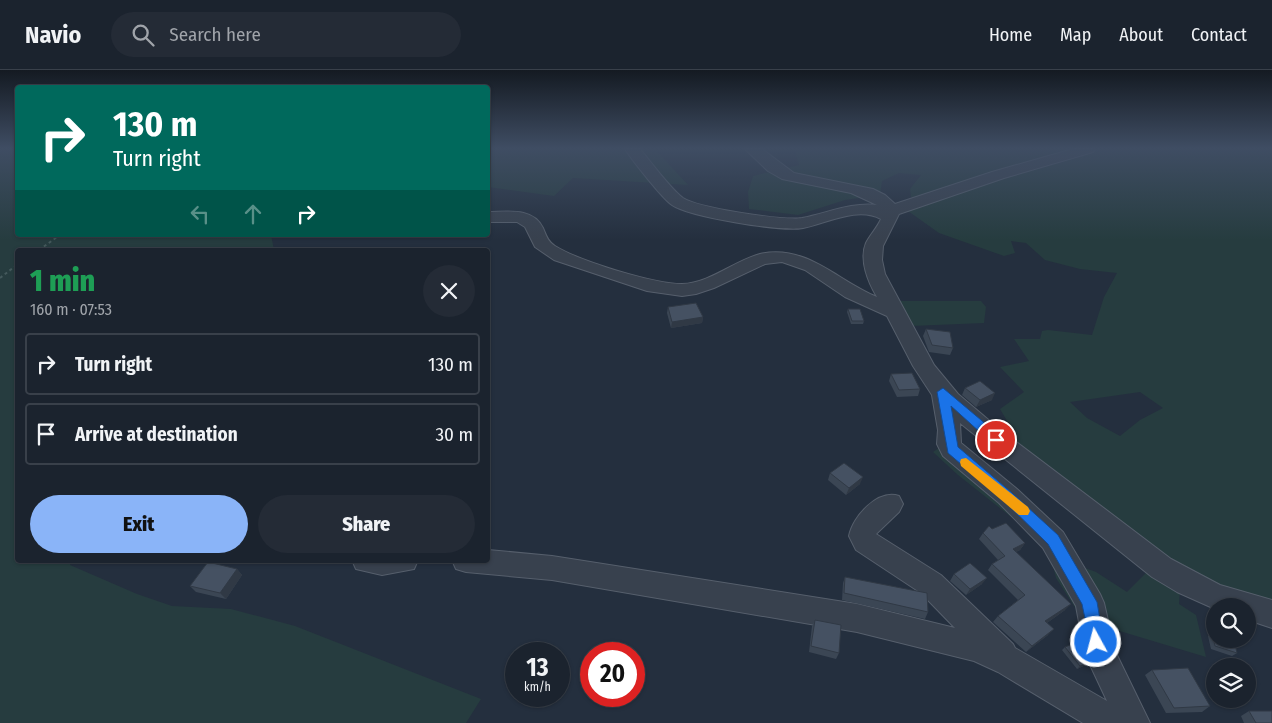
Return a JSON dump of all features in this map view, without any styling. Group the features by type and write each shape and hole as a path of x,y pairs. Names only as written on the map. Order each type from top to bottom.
{"street":[{"path":"659,179 678,201 693,208 784,224 802,223 861,208 891,214 986,179"},
{"path":"810,179 839,184 876,198 891,214"},
{"path":"891,214 877,239 873,251 874,267 879,283 928,373 943,392 996,440 1090,512 1126,545 1191,587 1221,598"},
{"path":"490,217 520,216 534,225 540,243 547,249 658,288 679,290 696,288 763,258 779,256 806,263 819,270 850,293 894,311"},
{"path":"943,392 952,449 1043,529 1062,554 1090,602 1100,654 1134,723"},
{"path":"890,504 864,527 862,536 866,542 931,584 1009,661"},
{"path":"490,562 552,568 857,618 976,647 1009,661 1113,723"},
{"path":"1256,610 1272,614"}],"path":[{"path":"42,248 57,237"},
{"path":"0,278 15,266"}],"green space":[{"path":"0,179 15,179 15,237 271,237 274,248 15,248 15,563 71,563 70,565 137,594 172,606 231,609 295,626 481,699 466,723 0,723"},
{"path":"490,179 571,179 554,196 490,187"},
{"path":"597,179 683,179 688,185"},
{"path":"752,179 885,179 882,181 880,195 845,200 798,215 749,209 748,192"},
{"path":"917,179 996,179 992,181 1272,179 1272,604 1190,578 1000,436 1009,424 1000,409 1024,392 1000,367 1029,361 1014,339 1040,339 1042,331 1048,330 1092,335 1104,297 1117,273 1080,269 1045,260 1026,243 1011,241 1015,253 1004,256 939,233 908,211 923,205 911,197 910,189","holes":["1140,392 1163,408 1140,420 1120,436 1087,418 1070,402"]},
{"path":"896,301 981,301 986,307 984,323 911,326"},
{"path":"945,444 963,466 1047,539 1083,600 1087,626 1056,578 1054,570 1058,564 1048,546 958,475 933,452"},
{"path":"1077,565 1096,572 1127,592 1148,571 1180,589 1179,604 1196,615 1206,657 1103,626"}],"building":[{"path":"696,303 703,317 672,322 668,307"},
{"path":"848,309 860,309 864,321 852,321"},
{"path":"926,329 950,332 953,348 932,345"},
{"path":"912,373 920,389 899,390 891,374"},
{"path":"980,381 995,393 980,400 965,388"},
{"path":"844,463 863,477 849,488 830,473"},
{"path":"1006,523 1025,543 1013,549 1071,604 1045,621 1054,629 1032,646 998,616 1025,595 992,564 1005,556 983,533 989,526 992,529"},
{"path":"207,563 237,569 220,593 190,586"},
{"path":"970,563 987,578 970,589 954,574"},
{"path":"845,577 927,593 928,612 844,593"},
{"path":"815,620 841,625 839,653 811,646"},
{"path":"1082,640 1091,662 1080,666 1065,647"},
{"path":"1221,648 1236,648 1237,653"},
{"path":"1188,668 1206,699 1206,706 1174,708 1152,670"},
{"path":"1249,711 1272,711 1272,723 1256,723"}],"slow traffic":[{"path":"966,462 1024,511"}],"route":[{"path":"996,440 943,392 952,449 959,457 1008,496 1053,540 1090,602 1096,642"}]}
